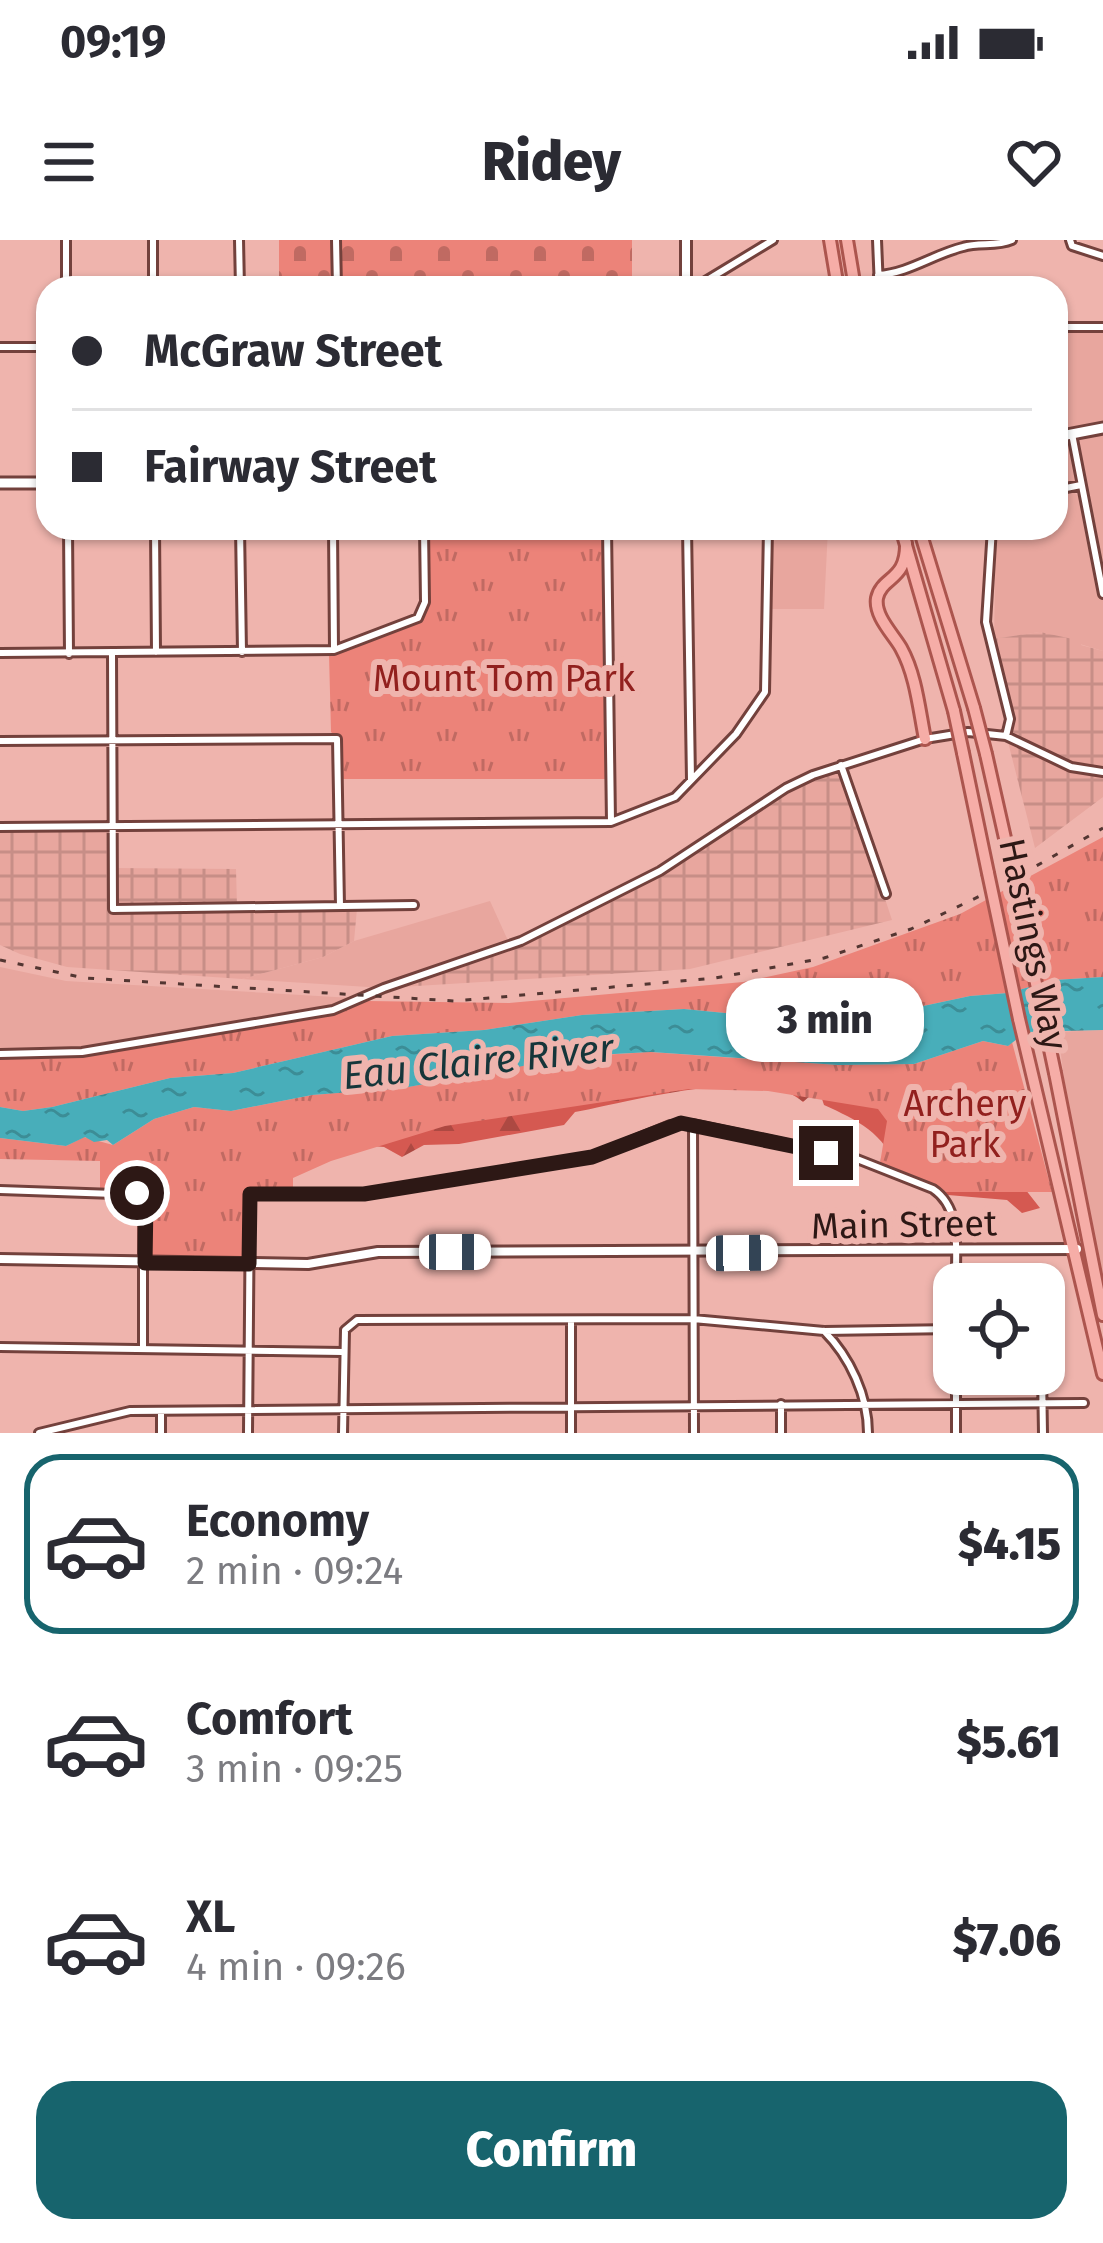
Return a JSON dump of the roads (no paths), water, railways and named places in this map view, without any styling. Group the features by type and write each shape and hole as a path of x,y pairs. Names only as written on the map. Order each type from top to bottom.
{"main road":[{"path":"830,240 836,276"},
{"path":"847,240 853,276"},
{"path":"1068,435 1103,428"},
{"path":"0,483 36,483"},
{"name":"Hastings Way","path":"905,540 954,711 1033,1082 1103,1374"},
{"name":"Hastings Way","path":"923,540 986,754 1103,1315"},
{"path":"906,543 903,566 878,596 879,612 906,658 925,739"},
{"path":"887,585 906,586 923,602"}],"street":[{"path":"66,240 66,276"},
{"path":"153,240 153,276"},
{"path":"239,240 240,276"},
{"path":"336,240 337,276"},
{"path":"686,240 689,276"},
{"path":"711,276 773,240"},
{"path":"877,240 878,275 899,273 952,250 1012,240"},
{"path":"952,240 952,250"},
{"path":"1070,240 1072,245 1103,256"},
{"path":"1068,327 1103,327"},
{"path":"0,347 36,347"},
{"path":"1072,434 1103,594"},
{"path":"1068,488 1081,485"},
{"path":"68,540 69,654"},
{"path":"155,540 155,652"},
{"path":"240,540 242,652"},
{"path":"333,540 334,650"},
{"path":"0,653 334,650 418,618 423,610 424,540"},
{"path":"607,540 611,822"},
{"path":"686,540 691,780"},
{"path":"0,827 611,822 654,808 674,797 736,734 765,692 767,540"},
{"path":"991,540 986,622 1010,719 1006,736"},
{"path":"112,653 113,909 414,904"},
{"path":"0,1054 82,1052 333,1010 499,950 700,848 786,788 925,739 968,732 1006,736 1071,766 1103,772"},
{"path":"0,741 338,739 340,906"},
{"path":"841,765 886,894"},
{"path":"693,1124 694,1433"},
{"path":"248,1433 250,1194 364,1194 608,1153 670,1125 693,1124 857,1159 933,1189 944,1196 953,1212 956,1263"},
{"path":"0,1190 143,1196 143,1349"},
{"name":"Main Street","path":"0,1259 308,1264 378,1252 692,1254 1090,1248"},
{"path":"344,1433 344,1352 348,1324 357,1320 693,1319 824,1331 933,1329"},
{"path":"571,1320 571,1433"},
{"path":"824,1331 840,1347 868,1405 868,1433"},
{"path":"0,1347 344,1352"},
{"path":"956,1395 956,1433"},
{"path":"1042,1395 1043,1433"},
{"path":"39,1433 69,1429 116,1413 161,1411 1084,1402"},
{"path":"781,1404 782,1433"},
{"path":"161,1411 161,1433"}],"water":[{"name":"Eau Claire River","path":"1103,977 1103,1030 1026,1032 1008,1046 983,1041 914,1064 838,1065 651,1052 577,1056 403,1088 312,1095 231,1111 194,1107 154,1119 113,1145 85,1137 66,1146 0,1138 0,1107 23,1111 52,1107 170,1078 233,1073 392,1036 684,1009 798,1020 867,1018 1054,980"}],"railway":[{"path":"0,960 85,978 455,1001 715,978 824,958 911,929 1001,886 1103,828"}],"park label":[{"name":"Mount Tom Park","path":"504,678"},
{"name":"Archery Park","path":"965,1124"}]}
